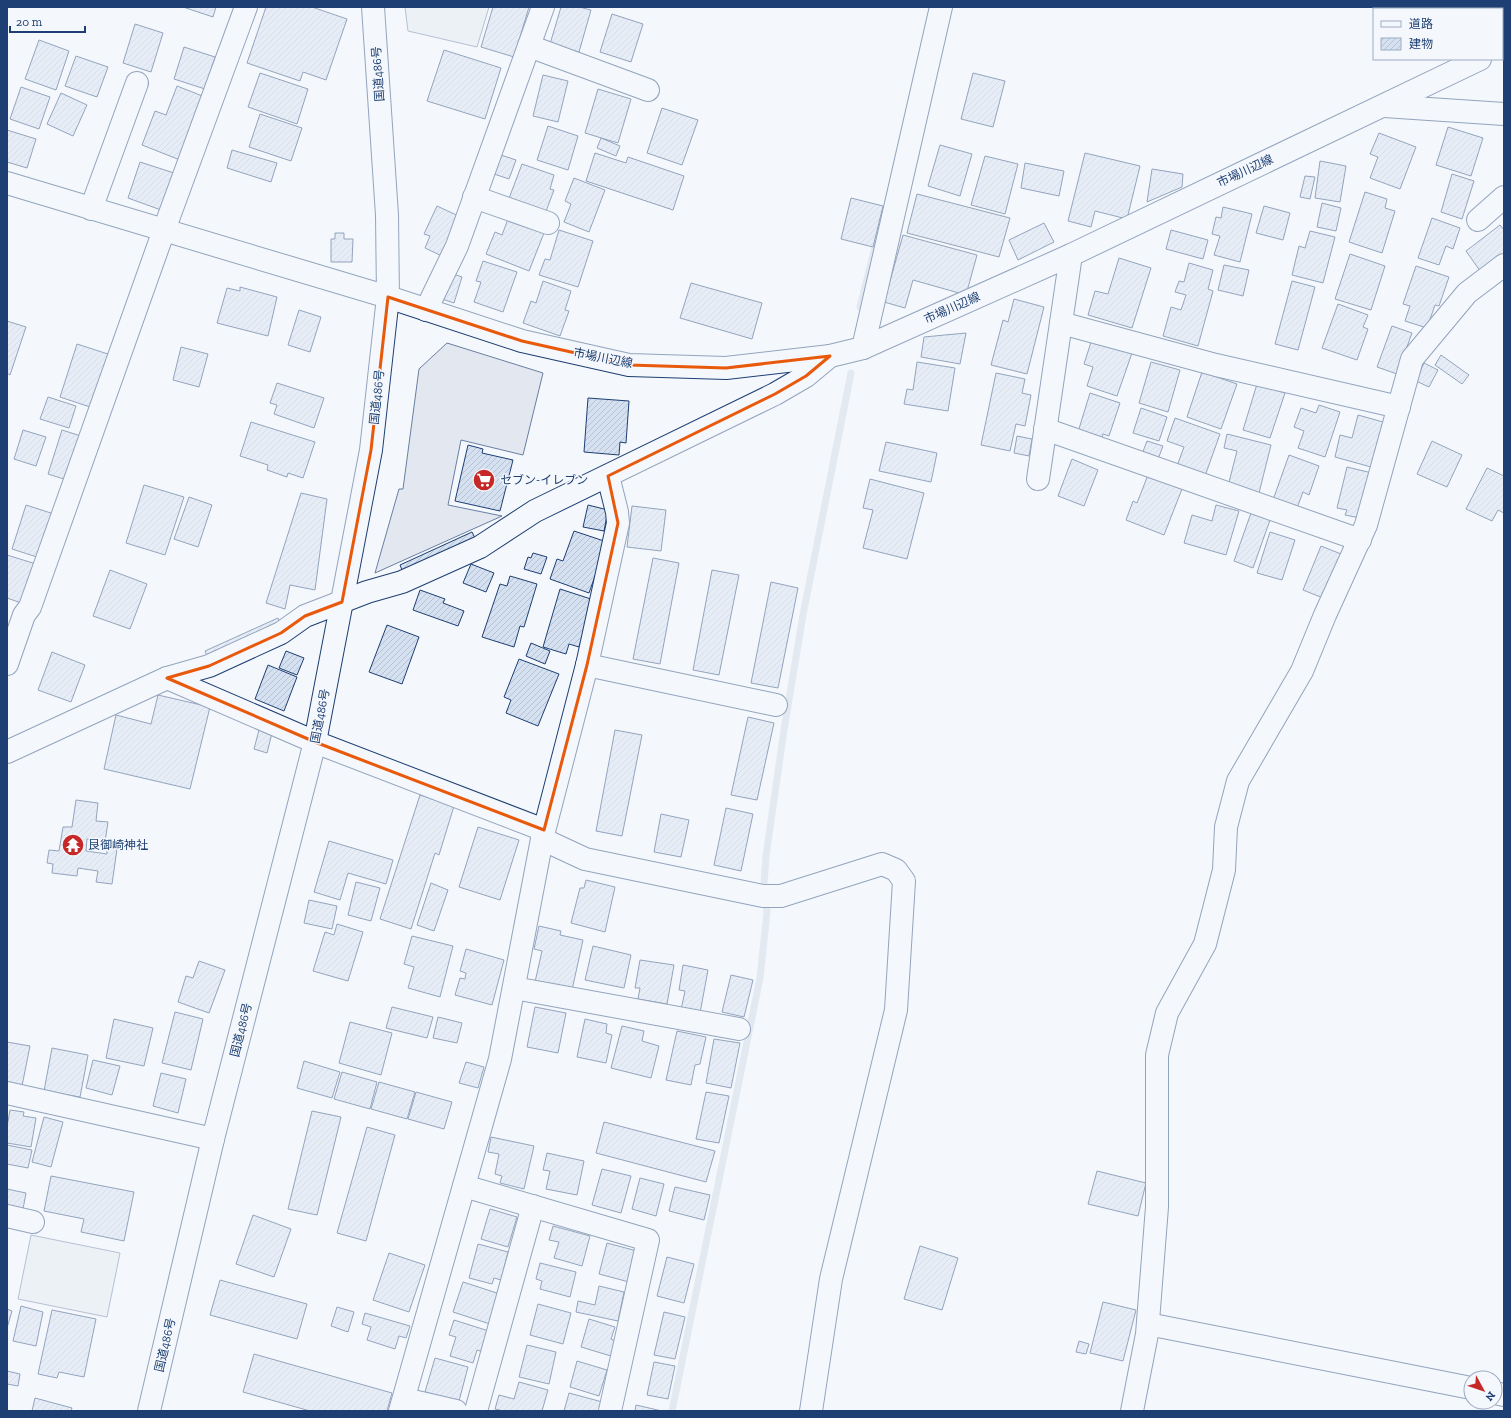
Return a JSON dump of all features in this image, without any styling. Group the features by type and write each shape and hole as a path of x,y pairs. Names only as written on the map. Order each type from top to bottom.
{"main road":[{"path":"7,664 24,615 30,608 164,230 246,7"},
{"name":"国道486号","path":"149,1411 213,1138 315,742 371,450 388,297 387,215 373,7"},
{"path":"426,310 457,246 542,7"},
{"path":"862,348 941,7"},
{"path":"529,46 648,90"},
{"name":"市場川辺線","path":"7,183 388,297 522,341 629,365 726,368 830,356 862,348 1070,255 1478,60"},
{"path":"91,209 137,83"},
{"path":"1384,106 1504,114"},
{"path":"474,197 548,223"},
{"path":"1478,220 1504,197"},
{"path":"1038,479 1070,255"},
{"path":"1132,1411 1148,1324 1157,1207 1157,1055 1167,1013 1205,944 1224,870 1226,827 1238,781 1302,671 1325,614 1360,540 1366,525 1412,359 1467,293 1504,265"},
{"path":"1060,323 1216,364 1398,407"},
{"path":"7,752 167,678 209,666 281,632 305,616 367,592 402,582 480,547 535,511 775,394 806,376 830,356"},
{"path":"1045,429 1360,540"},
{"path":"456,1411 402,1405 500,1059 543,834 587,665 618,523 617,512 608,476"},
{"path":"587,665 776,705"},
{"path":"167,678 315,742 543,834 584,859 766,896 781,896 882,864 896,870 904,880 896,1010 831,1279 811,1411"},
{"path":"514,988 739,1030"},
{"path":"7,1093 213,1138"},
{"path":"464,1186 648,1240 610,1411"},
{"path":"476,1411 533,1206"},
{"path":"7,1216 34,1222"},
{"path":"1148,1324 1463,1386"}],"highlighted area":[{"path":"388,297 522,341 629,365 726,368 830,356 806,376 775,394 608,476 618,523 587,665 544,830 315,742 167,678 209,666 281,633 305,616 342,602 371,450"}],"shaded area":[{"path":"405,7 489,7 477,47 408,31"},
{"path":"447,343 543,373 523,455 461,440 448,505 502,516 375,573 399,489 403,489 419,369"},
{"path":"31,1235 120,1253 107,1317 18,1299"}],"building":[{"path":"183,7 216,7 213,17"},
{"path":"266,7 312,7 347,19 326,80 303,72 300,81 247,63"},
{"path":"493,7 529,7 514,57 481,47"},
{"path":"561,7 579,7 591,10 579,52 550,44"},
{"path":"1418,7 1479,7 1479,8"},
{"path":"612,14 643,24 631,62 600,52"},
{"path":"135,24 163,33 151,72 123,63"},
{"path":"39,40 69,51 56,90 25,79"},
{"path":"184,47 215,57 205,89 174,79"},
{"path":"444,50 501,68 485,119 427,101"},
{"path":"76,56 108,67 97,97 65,86"},
{"path":"260,73 308,89 297,124 248,107"},
{"path":"973,73 1005,81 993,127 961,119"},
{"path":"543,75 568,81 558,122 533,116"},
{"path":"177,86 205,97 180,160 142,145 155,111 166,115"},
{"path":"21,87 50,97 39,129 10,119"},
{"path":"598,89 631,99 618,143 585,133"},
{"path":"61,93 87,105 73,136 47,124"},
{"path":"662,108 698,120 682,165 647,153"},
{"path":"260,114 302,128 291,161 249,147"},
{"path":"548,126 578,136 568,170 537,160"},
{"path":"1448,127 1483,138 1471,176 1436,165"},
{"path":"7,130 36,139 27,168 7,162"},
{"path":"1379,133 1416,147 1400,189 1370,178 1378,157 1370,154"},
{"path":"601,138 620,146 616,156 597,148"},
{"path":"940,145 972,154 960,196 928,186"},
{"path":"232,150 277,163 271,182 227,168"},
{"path":"595,153 626,163 628,157 684,176 673,210 586,181"},
{"path":"1085,153 1140,166 1127,219 1095,211 1091,227 1068,221"},
{"path":"498,154 516,160 509,179 491,173"},
{"path":"985,156 1018,164 1005,214 971,205"},
{"path":"1320,161 1346,166 1340,202 1315,198"},
{"path":"140,162 174,173 161,210 128,198"},
{"path":"1025,163 1064,171 1059,196 1021,188"},
{"path":"522,164 554,175 550,189 554,190 545,214 508,201"},
{"path":"1152,169 1183,174 1182,187 1147,202"},
{"path":"1452,174 1474,181 1462,219 1441,212"},
{"path":"1305,176 1315,177 1310,199 1300,197"},
{"path":"574,178 605,190 589,232 564,222 571,204 565,201"},
{"path":"1365,192 1387,199 1385,208 1395,211 1382,253 1349,242"},
{"path":"917,194 1010,218 999,257 907,233"},
{"path":"851,198 883,206 873,247 841,239"},
{"path":"1322,203 1341,208 1336,231 1317,227"},
{"path":"437,206 465,219 446,258 425,248 430,236 424,234"},
{"path":"1264,206 1290,213 1283,240 1256,233"},
{"path":"1223,207 1252,214 1240,262 1214,255 1220,236 1212,234 1216,217 1221,218"},
{"path":"1432,218 1460,228 1453,249 1446,246 1439,265 1418,258"},
{"path":"508,219 544,233 529,271 486,254 495,232 502,235"},
{"path":"1044,223 1054,242 1018,260 1009,240"},
{"path":"1500,225 1504,230 1504,259 1483,275 1466,251"},
{"path":"559,230 593,241 578,287 539,275 545,259 550,260"},
{"path":"1171,230 1208,240 1203,259 1166,249"},
{"path":"1310,231 1335,237 1323,283 1292,275 1299,246 1305,248"},
{"path":"335,233 344,233 344,239 353,239 352,262 331,262 331,239 335,239"},
{"path":"903,235 977,255 966,295 913,280 905,308 884,302"},
{"path":"1350,254 1385,266 1371,310 1335,299"},
{"path":"1119,258 1151,268 1132,328 1088,315 1095,291 1108,294"},
{"path":"483,261 517,272 503,312 474,302 481,282 476,281"},
{"path":"1189,263 1213,270 1208,289 1213,291 1198,346 1163,336 1171,307 1181,310 1186,295 1175,292 1179,281 1184,282"},
{"path":"1224,265 1249,270 1243,296 1218,290"},
{"path":"1416,266 1449,277 1439,306 1435,305 1427,328 1405,321 1410,306 1403,304"},
{"path":"448,272 462,277 454,303 439,298"},
{"path":"543,281 571,291 565,310 569,311 560,336 523,323 531,301 536,303"},
{"path":"1292,281 1315,287 1298,350 1275,344"},
{"path":"691,283 762,303 752,339 680,318"},
{"path":"240,287 277,297 268,336 217,323 227,288 240,291"},
{"path":"1014,299 1044,307 1027,374 991,365 1003,320 1008,322"},
{"path":"1338,304 1368,315 1363,327 1368,329 1357,360 1322,348"},
{"path":"299,310 321,317 310,352 288,345"},
{"path":"7,321 26,327 10,375 7,373"},
{"path":"1392,326 1412,333 1397,374 1377,367"},
{"path":"966,333 960,364 921,357 924,337"},
{"path":"1092,339 1132,353 1117,396 1087,386 1093,367 1084,364"},
{"path":"77,344 111,355 93,408 60,397"},
{"path":"181,347 208,354 199,387 173,380"},
{"path":"1441,355 1469,375 1462,384 1435,365"},
{"path":"917,362 955,368 948,411 904,404 907,389 913,390"},
{"path":"1151,362 1180,370 1168,412 1139,403"},
{"path":"1424,363 1438,370 1429,387 1416,381"},
{"path":"1202,372 1237,384 1221,429 1187,417"},
{"path":"996,373 1025,379 1022,393 1031,395 1025,426 1016,424 1010,451 981,445"},
{"path":"277,383 324,398 314,428 274,414 277,405 270,403"},
{"path":"1257,384 1285,393 1270,438 1243,430"},
{"path":"1090,393 1120,403 1109,436 1103,434 1101,440 1078,432"},
{"path":"48,397 76,406 69,428 40,419"},
{"path":"588,398 629,401 626,443 620,442 619,455 584,452"},
{"path":"1319,405 1340,412 1325,457 1298,448 1304,431 1294,427 1301,408 1316,413"},
{"path":"1141,408 1167,417 1159,441 1133,433"},
{"path":"1358,415 1383,422 1371,467 1335,457 1340,435 1352,438"},
{"path":"1175,418 1220,434 1205,476 1177,466 1184,447 1167,441"},
{"path":"251,422 315,442 303,478 288,473 287,477 267,470 268,465 240,456"},
{"path":"23,430 46,437 36,466 14,459"},
{"path":"62,430 84,437 70,481 48,474"},
{"path":"1227,434 1271,445 1259,493 1228,486 1237,451 1224,448"},
{"path":"1017,436 1032,439 1029,456 1014,453"},
{"path":"1147,441 1163,446 1158,459 1142,454"},
{"path":"1432,441 1462,455 1447,487 1417,474"},
{"path":"886,442 937,453 931,482 879,471"},
{"name":"セブン-イレブン","path":"468,445 483,449 482,453 513,460 500,511 455,501"},
{"path":"1289,455 1319,466 1309,495 1303,492 1297,508 1273,500"},
{"path":"1072,459 1098,470 1084,506 1058,496"},
{"path":"1347,467 1372,473 1360,518 1345,515 1347,510 1337,508"},
{"path":"1487,468 1504,476 1504,513 1498,510 1492,521 1466,509"},
{"path":"1148,475 1182,489 1164,535 1126,520 1133,501 1137,503"},
{"path":"870,479 924,493 907,559 863,548 873,510 863,508"},
{"path":"144,485 184,497 165,555 126,543"},
{"path":"301,493 327,499 315,590 290,585 285,609 266,603"},
{"path":"189,497 212,505 198,547 174,539"},
{"path":"26,505 54,514 40,558 12,549"},
{"path":"588,505 608,510 604,531 583,527"},
{"path":"1216,505 1239,511 1226,555 1184,543 1192,515 1212,521"},
{"path":"632,506 666,510 661,551 627,547"},
{"path":"1251,513 1270,520 1253,568 1234,561"},
{"path":"574,531 607,542 589,593 550,579 557,559 563,561"},
{"path":"472,532 477,542 404,575 400,565"},
{"path":"1270,532 1295,540 1282,580 1257,573"},
{"path":"1321,546 1346,556 1323,598 1303,590"},
{"path":"533,553 547,557 541,574 524,569 528,557 531,558"},
{"path":"7,555 36,564 24,604 7,598"},
{"path":"653,558 679,563 660,664 633,659"},
{"path":"471,564 494,573 486,592 463,583"},
{"path":"110,570 147,584 130,629 93,616"},
{"path":"712,570 739,575 719,675 693,670"},
{"path":"510,576 537,584 524,627 520,626 514,647 482,637 500,584 507,586"},
{"path":"771,582 798,588 778,688 751,683"},
{"path":"560,589 594,600 579,647 569,644 566,654 543,647"},
{"path":"420,590 445,599 443,603 464,611 458,626 413,610"},
{"path":"278,618 283,629 210,662 205,651"},
{"path":"387,625 419,637 402,684 369,672"},
{"path":"531,643 550,651 545,664 526,656"},
{"path":"286,651 304,658 297,675 279,668"},
{"path":"52,652 85,665 71,702 38,690"},
{"path":"519,659 559,674 538,726 506,713 511,700 504,697"},
{"path":"268,665 297,677 284,711 255,699"},
{"path":"158,695 210,707 190,789 104,769 116,715 151,724"},
{"path":"748,717 774,723 757,800 731,795"},
{"path":"259,730 272,733 267,753 254,749"},
{"path":"615,730 642,735 622,836 596,831"},
{"path":"420,795 454,806 439,855 435,853 411,929 380,919"},
{"name":"艮御崎神社","path":"76,800 98,803 96,821 108,822 105,842 87,839 86,851 107,854 107,848 117,849 112,884 96,882 98,871 78,868 77,876 52,873 53,864 47,863 49,850 59,851 63,827 72,827"},
{"path":"726,808 753,814 741,871 714,865"},
{"path":"661,814 689,820 681,857 654,852"},
{"path":"478,827 519,840 500,900 459,887"},
{"path":"329,841 393,860 386,884 348,873 340,900 314,892"},
{"path":"586,880 615,887 605,932 571,923 580,888 584,888"},
{"path":"356,882 380,888 371,921 348,915"},
{"path":"431,883 448,890 434,931 417,925"},
{"path":"309,900 337,906 332,929 304,923"},
{"path":"337,924 363,932 348,981 313,971 325,932 334,935"},
{"path":"539,926 561,931 560,935 583,940 572,990 535,982 542,951 534,949"},
{"path":"412,936 453,946 440,997 408,988 414,967 404,964"},
{"path":"593,946 631,955 624,988 585,980"},
{"path":"466,949 504,960 492,1005 455,995 460,978 465,979 466,973 460,971"},
{"path":"640,960 674,965 667,1004 638,999 640,988 635,988"},
{"path":"199,961 225,970 209,1013 178,1002 186,976 193,978"},
{"path":"683,965 708,970 700,1013 681,1010 685,991 679,990"},
{"path":"731,975 753,980 744,1017 722,1012"},
{"path":"392,1007 433,1017 427,1038 386,1028"},
{"path":"535,1007 566,1013 558,1053 527,1047"},
{"path":"175,1012 203,1019 191,1070 162,1063"},
{"path":"438,1017 462,1023 457,1043 433,1038"},
{"path":"114,1019 153,1028 144,1066 106,1058"},
{"path":"585,1019 607,1024 606,1033 612,1035 606,1063 577,1057"},
{"path":"350,1022 392,1033 381,1075 339,1063"},
{"path":"622,1026 644,1031 642,1041 659,1046 651,1078 611,1068"},
{"path":"677,1031 706,1037 700,1064 695,1065 691,1085 666,1080"},
{"path":"714,1039 740,1043 731,1088 706,1083"},
{"path":"7,1042 30,1046 22,1086 7,1083"},
{"path":"52,1048 88,1055 80,1097 44,1091"},
{"path":"93,1060 120,1066 112,1095 86,1088"},
{"path":"304,1061 340,1072 332,1098 297,1088"},
{"path":"466,1062 484,1067 478,1088 459,1083"},
{"path":"342,1072 377,1082 370,1109 334,1099"},
{"path":"161,1073 186,1079 178,1113 153,1106"},
{"path":"379,1082 415,1092 407,1119 371,1109"},
{"path":"416,1092 452,1102 444,1129 408,1119"},
{"path":"706,1092 729,1096 719,1143 696,1139"},
{"path":"10,1110 24,1112 23,1116 36,1118 31,1147 7,1143 7,1127"},
{"path":"312,1111 341,1117 317,1215 288,1209"},
{"path":"44,1117 63,1122 51,1167 32,1162"},
{"path":"604,1122 715,1151 706,1182 596,1153"},
{"path":"367,1127 395,1135 366,1241 337,1233"},
{"path":"491,1137 534,1146 524,1189 500,1183 502,1176 495,1174 499,1154 488,1152"},
{"path":"7,1145 32,1150 28,1168 7,1164"},
{"path":"547,1153 584,1161 577,1195 546,1189 550,1171 543,1170"},
{"path":"602,1169 631,1176 621,1213 592,1205"},
{"path":"1097,1171 1146,1183 1138,1216 1088,1204"},
{"path":"51,1176 134,1192 124,1241 81,1232 84,1219 44,1211"},
{"path":"640,1178 664,1184 656,1216 632,1209"},
{"path":"675,1187 710,1195 704,1220 669,1211"},
{"path":"7,1189 26,1193 23,1209 7,1206"},
{"path":"490,1209 517,1217 508,1247 481,1239"},
{"path":"253,1215 291,1229 274,1277 236,1264"},
{"path":"553,1226 590,1236 582,1266 554,1258 559,1242 549,1240"},
{"path":"607,1243 637,1251 629,1282 599,1274"},
{"path":"478,1244 508,1252 501,1280 494,1278 492,1284 469,1278"},
{"path":"920,1246 958,1258 942,1310 904,1299"},
{"path":"389,1253 425,1265 409,1312 373,1300"},
{"path":"667,1257 694,1264 684,1303 657,1296"},
{"path":"540,1263 576,1272 570,1297 540,1289 542,1281 536,1279"},
{"path":"220,1280 307,1304 297,1339 210,1315"},
{"path":"463,1282 500,1294 490,1324 453,1312"},
{"path":"599,1286 624,1292 618,1321 576,1312 578,1301 595,1305"},
{"path":"1103,1302 1136,1310 1123,1361 1090,1353"},
{"path":"538,1304 571,1313 563,1344 530,1335"},
{"path":"21,1306 43,1312 36,1346 13,1341"},
{"path":"337,1307 354,1312 348,1332 331,1326"},
{"path":"7,1309 12,1311 7,1328"},
{"path":"52,1310 96,1319 84,1377 59,1372 57,1378 38,1374"},
{"path":"664,1312 685,1317 675,1359 654,1355"},
{"path":"365,1313 410,1326 406,1338 399,1336 395,1349 367,1340 371,1327 362,1324"},
{"path":"589,1319 615,1327 611,1339 615,1341 611,1356 581,1347"},
{"path":"454,1320 492,1332 486,1353 477,1350 473,1363 450,1356 456,1337 449,1335"},
{"path":"1079,1341 1089,1344 1086,1354 1076,1352"},
{"path":"527,1345 556,1352 549,1384 519,1377"},
{"path":"254,1354 392,1393 387,1411 310,1411 243,1392"},
{"path":"435,1358 468,1367 459,1401 425,1392"},
{"path":"577,1361 607,1370 599,1396 570,1387"},
{"path":"654,1362 675,1366 668,1399 647,1395"},
{"path":"7,1371 20,1374 18,1386 7,1384"},
{"path":"519,1382 548,1390 542,1411 503,1411 495,1409 499,1395 514,1399"},
{"path":"569,1393 606,1403 605,1411 564,1411"},
{"path":"35,1398 72,1408 71,1411 32,1411"},
{"path":"636,1405 662,1411 635,1411"}],"waterway":[{"path":"860,307 876,243"},
{"path":"672,1411 760,978 767,912 764,885 766,856 784,730 803,615 851,373"}],"place":[{"name":"セブン-イレブン","path":"484,480"},
{"name":"艮御崎神社","path":"73,845"}]}
